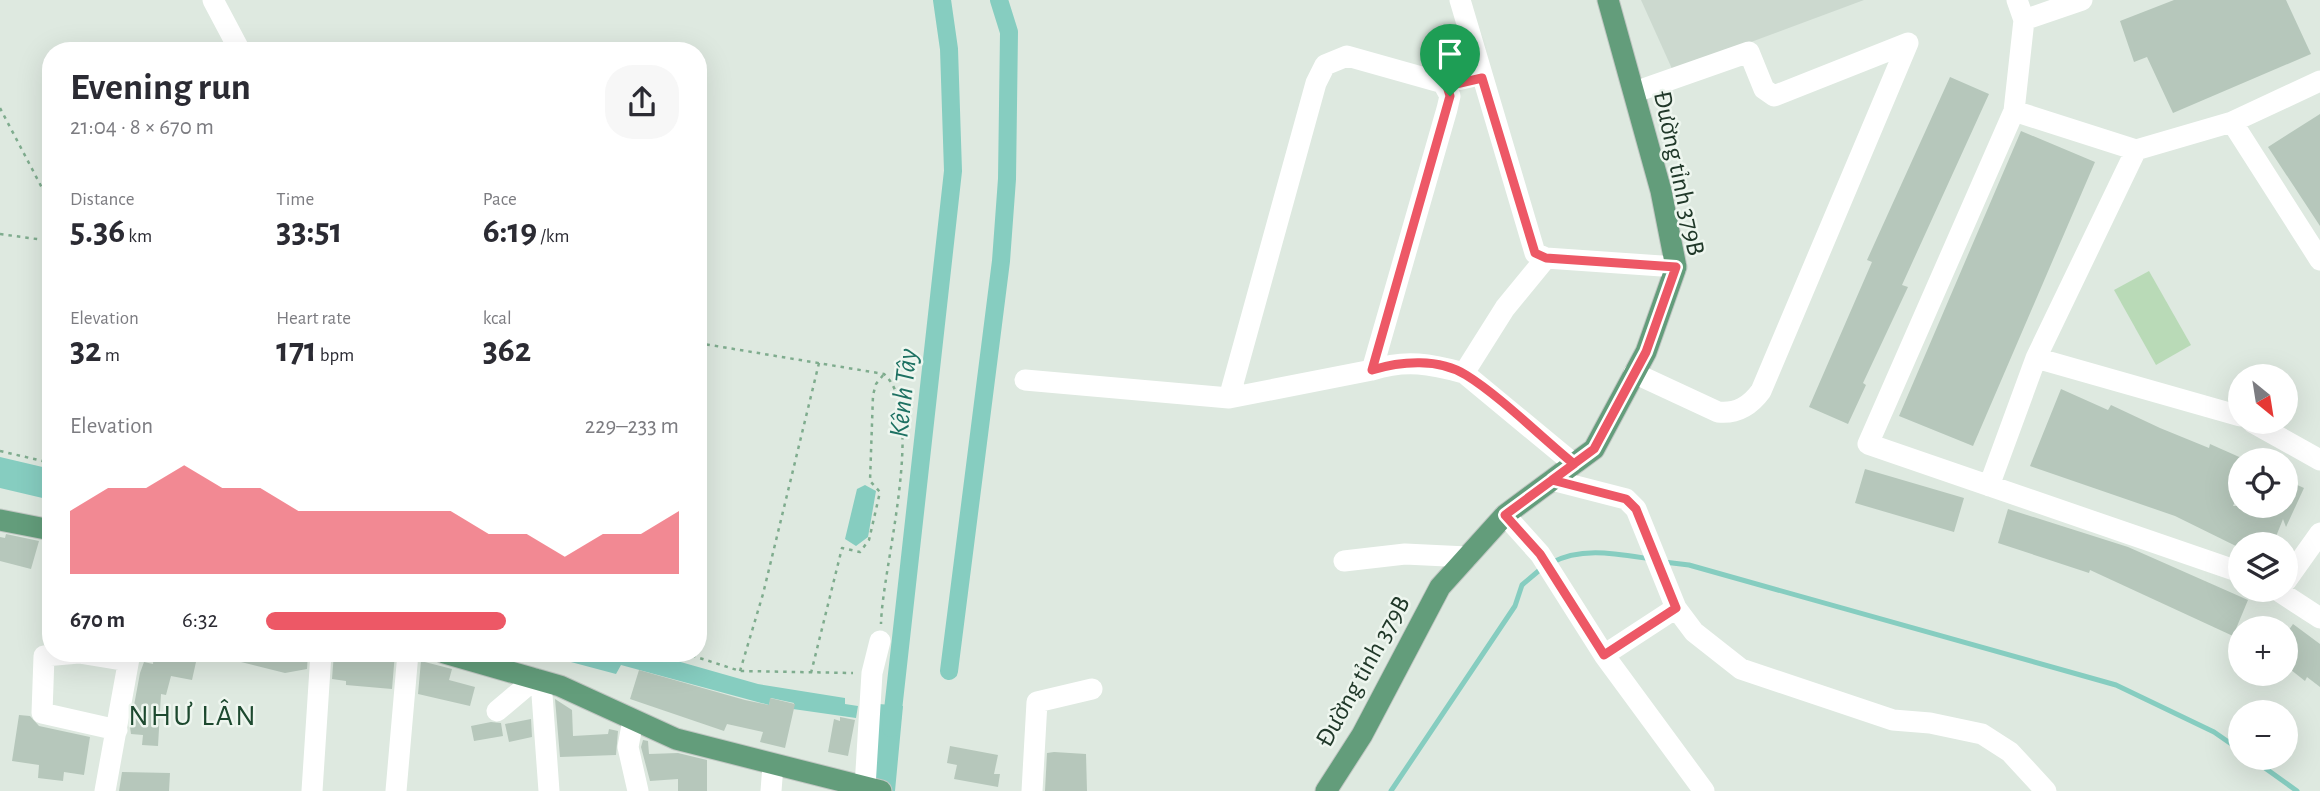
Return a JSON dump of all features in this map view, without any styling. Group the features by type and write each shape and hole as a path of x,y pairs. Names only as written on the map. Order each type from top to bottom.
{"main road":[{"name":"Đường tỉnh 379B","path":"1326,791 1362,735 1440,587 1505,515 1594,449 1646,352 1676,267 1635,92 1608,0"},
{"path":"0,520 42,533"},
{"path":"475,662 560,686 676,739 868,788"}],"street":[{"path":"213,0 235,42"},
{"path":"1460,0 1535,253 1546,258 1676,267"},
{"path":"2082,0 2020,10 2014,111 1868,444 2228,568"},
{"path":"1634,373 1718,412 1728,414 1754,401 1761,391 1908,43 1774,96 1764,89 1749,52 1635,92"},
{"path":"1229,398 1315,83 1325,65 1347,56 1447,86 1482,78"},
{"path":"1856,64 1875,72 1884,85 1886,96"},
{"path":"2014,111 2136,150 2232,121 2320,81"},
{"path":"1372,370 1447,109 1450,96 1447,86"},
{"path":"2232,121 2320,260"},
{"path":"1989,486 2036,358 2136,150"},
{"path":"1464,373 1505,308 1546,258"},
{"path":"2036,358 2228,413"},
{"path":"1025,380 1229,398 1392,364 1424,362 1464,373 1574,464"},
{"path":"2273,434 2320,460"},
{"path":"1552,480 1626,499 1636,509 1674,603 1694,632 1741,669 1893,720 1930,723 1982,734 2010,752 2046,791"},
{"path":"1505,515 1540,554 1604,655 1704,791"},
{"path":"2298,563 2320,533"},
{"path":"1344,561 1405,554 1467,557"},
{"path":"2298,602 2320,618"},
{"path":"1604,655 1674,603"},
{"path":"868,788 872,673 880,641"},
{"path":"44,662 42,713 117,730"},
{"path":"105,791 128,662"},
{"path":"312,791 320,662"},
{"path":"396,791 407,662"},
{"path":"498,711 538,680"},
{"path":"538,680 549,791"},
{"path":"1032,791 1037,702 1093,689"},
{"path":"633,720 628,747 638,791"},
{"path":"771,791 773,765"}],"path":[{"path":"0,108 42,188"},
{"path":"0,234 42,240"},
{"path":"707,344 884,374 897,395 905,441 880,641"},
{"path":"740,671 763,594 819,363"},
{"path":"811,673 842,548 860,552 869,540 880,492 870,481 873,396 876,384 884,374"},
{"path":"0,451 42,461"},
{"path":"707,660 740,671 872,673"}],"shaded area":[{"path":"1641,0 1864,0 1673,71"}],"green space":[{"path":"2149,271 2191,345 2156,365 2114,290"}],"water":[{"path":"0,457 42,467 42,498 0,488"},
{"path":"865,485 876,491 868,537 856,546 845,539 857,489"},
{"path":"571,662 681,662 758,684 845,698 845,704 858,706 856,718 793,709 794,703 771,698 769,705 621,665 616,674"},
{"path":"879,704 903,706 895,791 868,791"}],"building":[{"path":"2174,0 2286,0 2311,54 2173,113 2147,57 2134,62 2120,21"},
{"path":"1950,77 1989,94 1902,285 1908,287 1863,383 1866,385 1848,424 1809,407 1872,262 1867,260"},
{"path":"2320,114 2320,226 2268,147"},
{"path":"2021,131 2095,162 1973,446 1899,416"},
{"path":"2061,389 2108,410 2111,405 2209,448 2210,444 2228,452 2228,518 2290,518 2286,527 2283,519 2278,532 2228,532 2228,542 2175,516 2030,466"},
{"path":"1865,469 1964,498 1954,532 1855,503"},
{"path":"2298,485 2304,488 2298,501"},
{"path":"2008,509 2128,547 2228,591 2228,602 2247,602 2241,616 2228,616 2228,634 2090,570 2089,573 1998,543"},
{"path":"6,534 39,541 31,569 0,561 0,537 5,538"},
{"path":"2298,628 2320,644 2320,687 2307,677 2305,681 2298,675"},
{"path":"144,662 196,662 192,680 171,676 166,695 161,694 158,746 142,745 143,735 131,734 130,727"},
{"path":"241,662 307,662 307,669 285,673"},
{"path":"333,662 394,662 392,689 346,685 346,681 332,679"},
{"path":"421,662 452,669 449,680 475,687 470,706 418,694"},
{"path":"639,670 745,700 769,705 770,698 795,704 785,748 760,742 763,732 727,724 724,731 630,699"},
{"path":"555,699 572,710 573,736 608,734 609,729 618,731 616,755 560,757"},
{"path":"19,715 30,716 39,726 90,737 84,775 64,772 63,781 38,778 39,765 12,761"},
{"path":"840,717 855,720 848,756 828,752 834,719 840,721"},
{"path":"531,719 532,737 509,742 505,724"},
{"path":"501,723 503,736 474,741 471,726"},
{"path":"643,740 648,741 649,754 678,753 707,760 707,791 678,791 678,779 650,781 641,747"},
{"path":"950,746 998,755 994,774 1000,774 998,787 954,779 957,765 947,763"},
{"path":"1047,753 1086,754 1087,791 1045,791"},
{"path":"122,772 170,773 169,791 119,791"}],"waterway":[{"name":"Kênh Tây","path":"891,728 953,171 949,49 942,0"},
{"path":"949,671 1001,261 1007,179 1009,32 999,0"},
{"path":"1551,563 1575,554 1587,553 1651,559"},
{"path":"1664,562 1689,565 2116,685 2214,732 2228,742"},
{"path":"1391,791 1515,606 1522,585 1542,568"},
{"path":"2268,770 2297,791"}],"district":[{"name":"NHƯ LÂN","path":"193,715"}],"route":[{"path":"1450,96 1372,370 1392,364 1424,362 1464,373 1574,464 1552,480 1505,515 1540,554 1604,655 1676,608 1636,509 1626,499 1552,480 1574,464 1594,449 1646,352 1676,267 1546,258 1535,253 1482,78 1447,86 1450,96"}]}
